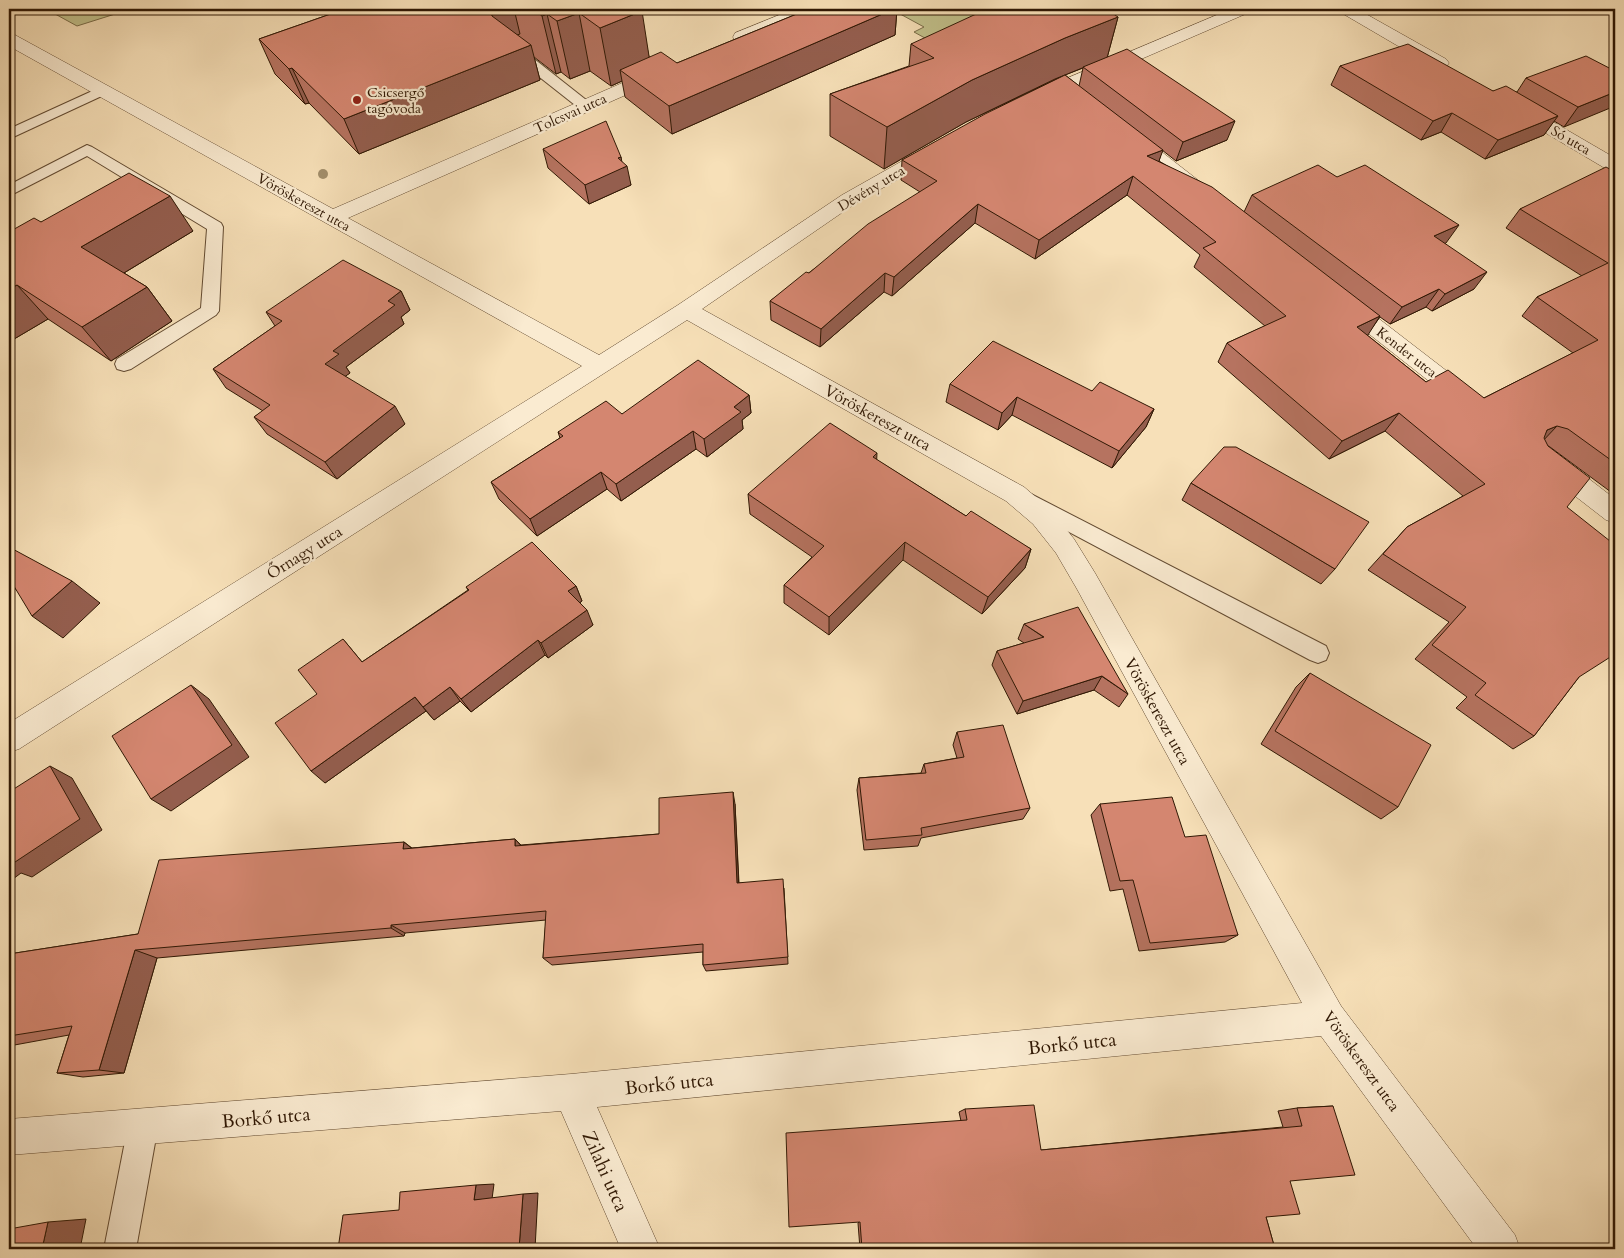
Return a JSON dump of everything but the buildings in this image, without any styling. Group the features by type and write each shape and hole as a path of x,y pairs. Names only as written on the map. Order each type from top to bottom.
{"street":[{"path":"728,43 807,9"},
{"path":"1018,106 1070,91 1244,9"},
{"path":"1346,9 1456,72"},
{"name":"Vöröskereszt utca","path":"9,39 599,366"},
{"path":"509,46 527,39"},
{"name":"Tolcsvai utca","path":"332,217 675,66"},
{"name":"Só utca","path":"1506,102 1615,166"},
{"path":"1117,127 1211,200"},
{"name":"Dévény utca","path":"599,366 686,310 850,198 949,142"},
{"name":"Kender utca","path":"1328,290 1467,398"},
{"name":"Vöröskereszt utca","path":"686,310 1016,494 1042,517 1065,546 1086,581 1329,1018 1501,1249"},
{"name":"Őrnagy utca","path":"9,739 599,366"},
{"path":"1540,455 1615,513"},
{"name":"Borkő utca","path":"9,1137 571,1092 1329,1018"},
{"name":"Zilahi utca","path":"571,1092 641,1249"}],"lane":[{"path":"509,46 585,106"},
{"path":"9,135 101,91"},
{"path":"9,191 87,150 215,227 210,310 124,364"},
{"path":"126,193 142,183"},
{"path":"1016,494 1318,653"},
{"path":"120,1249 143,1126"}],"shaded area":[{"path":"46,9 131,9 77,26"},
{"path":"891,9 1024,9 943,48 914,32 924,27"}],"place":[{"name":"Csicsergő tagóvoda","path":"357,100"}]}
